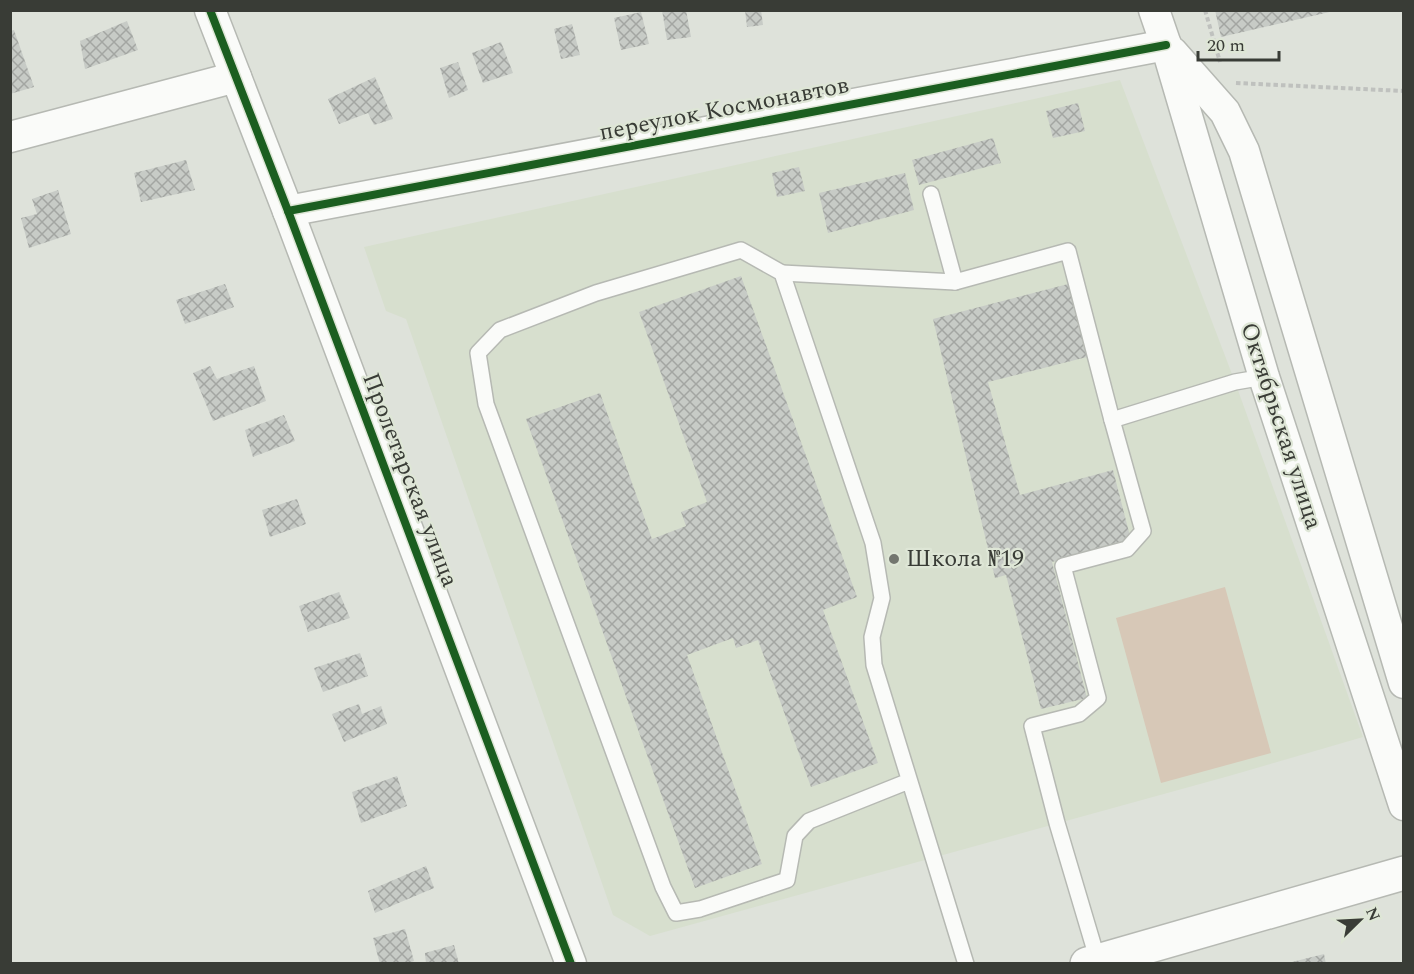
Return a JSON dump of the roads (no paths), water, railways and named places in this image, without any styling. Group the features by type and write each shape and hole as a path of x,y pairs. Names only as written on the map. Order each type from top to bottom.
{"street":[{"name":"Пролетарская улица","path":"210,10 571,963"},
{"name":"Октябрьская улица","path":"1154,10 1167,45 1264,377 1404,805"},
{"name":"Октябрьская улица","path":"1167,45 1225,112 1244,152 1404,683"},
{"name":"переулок Космонавтов","path":"288,211 1167,45"},
{"path":"10,138 236,77"},
{"path":"1093,962 1404,873"}],"lane":[{"path":"931,194 956,282"},
{"path":"909,782 809,821 795,836 786,880 700,909 676,913 663,887 486,404 478,353 500,330 596,294 741,250 782,273 956,282 1068,251 1143,531 1127,549 1063,566 1098,698 1079,714 1032,726 1093,962"},
{"path":"782,273 873,543 882,597 872,637 874,665 966,963"},
{"path":"1112,420 1235,382 1264,377"}],"place":[{"name":"Школа №19","path":"894,559"}]}
